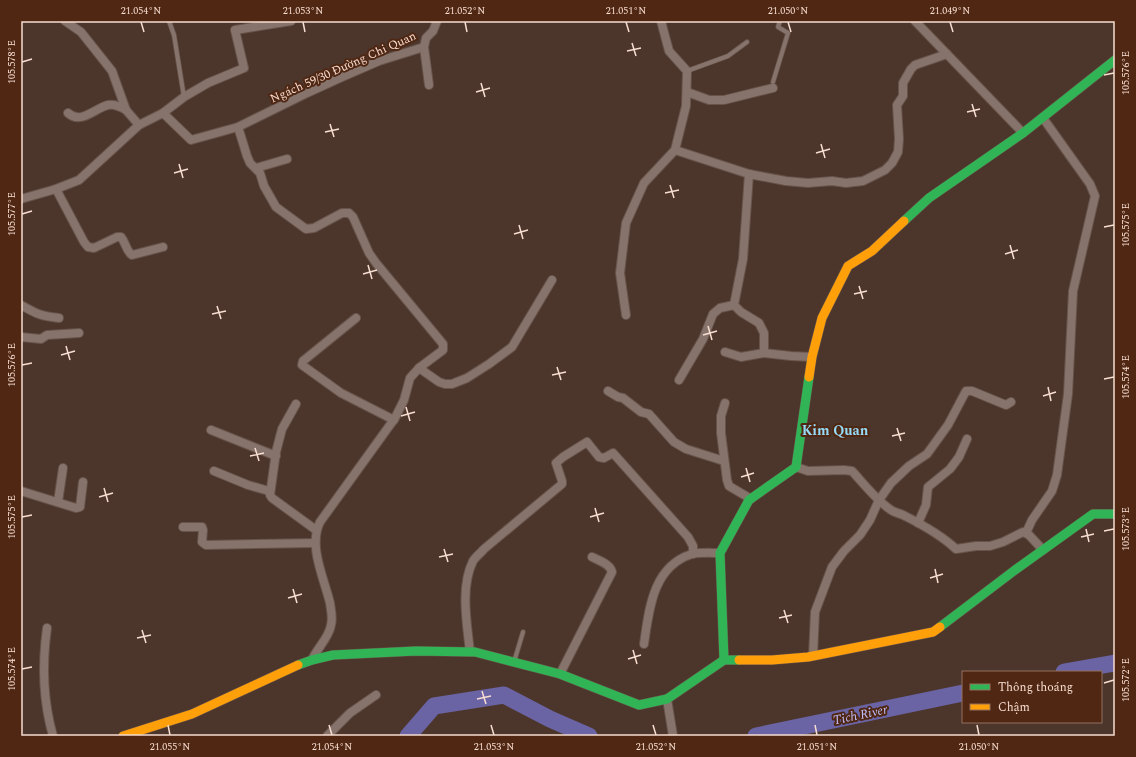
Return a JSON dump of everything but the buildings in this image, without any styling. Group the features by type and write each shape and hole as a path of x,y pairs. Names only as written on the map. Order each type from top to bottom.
{"street":[{"path":"65,21 81,32 112,72 126,110 139,125"},
{"path":"21,199 56,189 79,180 139,125 164,113 184,97 208,83 244,68 235,30 291,21"},
{"name":"Ngách 59/30 Đường Chi Quan","path":"164,113 191,140 238,127 342,77 424,46 426,38 433,32 437,21"},
{"path":"626,315 620,273 626,223 644,183 674,150 686,106 687,71 669,51 661,21"},
{"path":"915,21 1023,133"},
{"path":"424,46 429,85"},
{"path":"674,150 749,174 786,181 808,183 832,181 854,183 863,181 885,170 898,152 900,139 896,105 903,96 903,83 911,69 915,65 947,54"},
{"path":"724,660 720,553 749,500 796,467 812,357 822,318 848,266 872,251 929,198 1023,133 1115,60"},
{"path":"686,92 709,100 724,100 773,85"},
{"path":"68,113 72,117 80,117 109,104 126,110"},
{"path":"1026,533 1032,520 1052,491 1057,475 1068,394 1073,291 1095,196 1090,184 1043,118"},
{"path":"238,127 250,163 260,173 264,186 276,207 306,229 314,228 342,212 348,213 353,217 369,253 443,344 443,350 419,368 410,378 404,400 394,420 320,522 316,530 315,543 330,606 332,622 327,636 314,654 312,660"},
{"path":"256,168 287,159"},
{"path":"734,304 743,258 749,174"},
{"path":"56,189 88,247 94,248 117,237 121,237 124,240 129,253 132,255 163,247"},
{"path":"419,368 433,379 445,384 452,384 467,378 489,364 512,347 552,280"},
{"path":"734,304 741,312 760,323 764,333 764,353"},
{"path":"679,380 703,339 713,314 720,308 734,304"},
{"path":"21,305 34,313 45,317 59,318"},
{"path":"356,318 302,361 302,365 341,393 394,420"},
{"path":"21,337 41,338 47,335 79,333"},
{"path":"725,352 740,357 764,353 812,357"},
{"path":"608,391 618,397 623,398 641,412 649,414 674,442 686,449 724,461"},
{"path":"813,656 815,612 832,567 844,551 860,535 870,520 879,500 891,483 909,466 927,454 948,425 966,391 972,391 1006,405 1011,402"},
{"path":"725,403 721,416 721,433 727,480 729,486 751,499"},
{"path":"296,404 282,429 269,492 272,498 316,530"},
{"path":"211,430 276,456"},
{"path":"918,523 926,505 928,487 950,469 959,457 967,439"},
{"path":"470,652 465,594 474,560 484,549 562,484 556,463 587,442 598,457 604,458 613,453 688,537 693,546 693,554"},
{"path":"796,467 808,471 852,471 879,500 892,511 918,523 951,543 956,549 976,546 990,546 1020,533 1026,533 1043,550"},
{"path":"58,502 63,468"},
{"path":"214,471 269,492"},
{"path":"21,491 76,508 80,507 83,482"},
{"path":"123,736 192,714 244,692 293,667 312,660 333,655 408,651 470,652 560,674 639,705 667,703 724,660 772,660 813,656 933,632 1093,514 1115,514"},
{"path":"183,527 202,527 202,542 206,545 315,543"},
{"path":"644,644 650,607 658,582 675,562 693,554 720,553"},
{"path":"560,674 612,572 608,565 592,557"},
{"path":"47,628 44,683 47,710 53,736"},
{"path":"327,736 350,713 376,695"},
{"path":"667,703 673,736"}],"lane":[{"path":"169,21 174,35 184,97"},
{"path":"773,85 788,33 778,27 780,21"},
{"path":"687,71 728,56 747,42"},
{"path":"514,662 523,632"}],"waterway":[{"name":"Tich River","path":"1070,671 1115,663"},
{"name":"Tich River","path":"756,736 962,693"},
{"name":"Tich River","path":"408,736 434,706 504,695 550,719 589,736"}],"traffic: fast":[{"path":"904,221 929,198 1023,133 1115,60"},
{"path":"724,660 720,553 749,500 796,467 809,377"},
{"path":"940,627 1015,570 1093,514 1115,514"},
{"path":"298,665 333,655 416,651 475,652 560,674 639,705 667,699 724,660 739,660"}],"traffic: slow":[{"path":"809,377 812,357 822,318 848,266 872,251 904,221"},
{"path":"739,660 772,660 808,657 933,632 940,627"},
{"path":"123,736 192,714 298,665"}],"district":[{"name":"Kim Quan","path":"835,430"}]}
